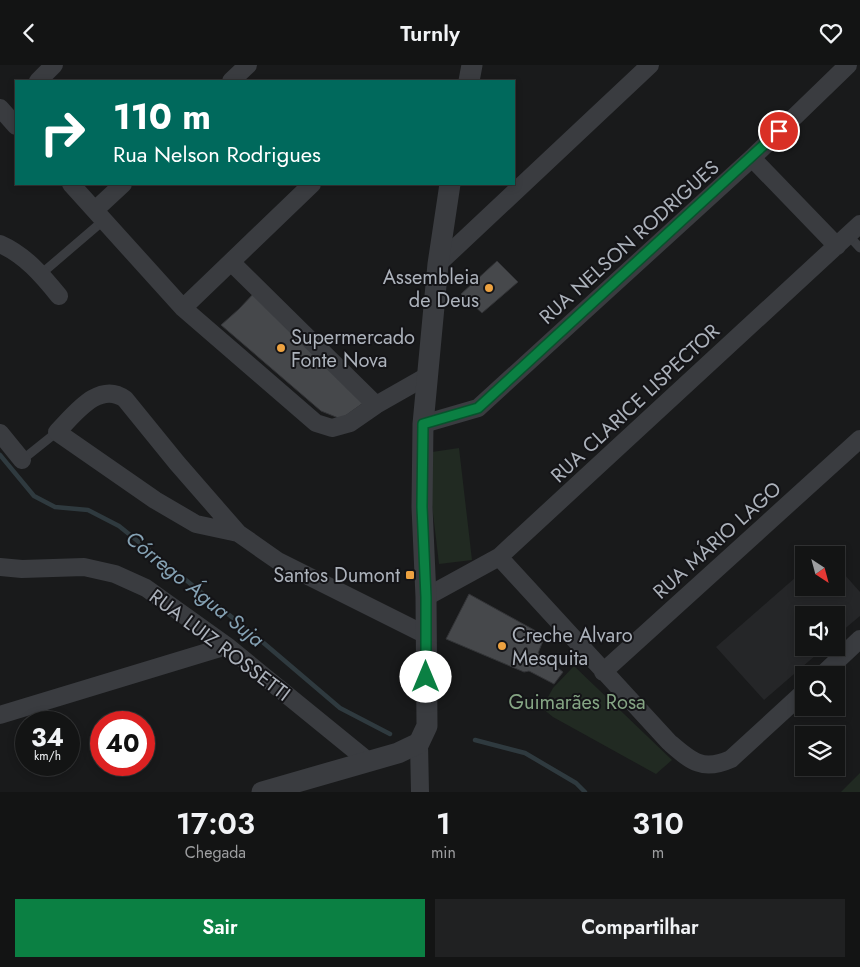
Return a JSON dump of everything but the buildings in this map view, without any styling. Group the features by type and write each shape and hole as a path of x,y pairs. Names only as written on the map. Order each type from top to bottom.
{"street":[{"path":"39,80 54,65"},
{"path":"232,80 248,65"},
{"path":"469,80 472,65"},
{"path":"438,264 650,65"},
{"name":"RUA NELSON RODRIGUES","path":"423,424 478,408 752,158 848,65"},
{"path":"752,158 848,235"},
{"path":"72,185 183,307 316,423 332,428 350,423 376,405 427,376"},
{"path":"100,215 122,185"},
{"path":"183,307 311,185"},
{"path":"420,792 419,743 427,726 426,597 422,507 423,424 438,264 450,185"},
{"name":"RUA CLARICE LISPECTOR","path":"426,597 499,557 848,235"},
{"path":"0,244 16,252 41,274 59,296"},
{"path":"231,262 376,405"},
{"path":"238,533 196,524 155,500 57,432 92,398 108,393 117,393 125,399 177,463 238,533 278,561 426,635"},
{"path":"0,433 22,460"},
{"name":"RUA MÁRIO LAGO","path":"603,672 860,439"},
{"path":"499,557 668,742 688,758 706,766 718,765 731,759 795,699"},
{"name":"RUA LUIZ ROSSETTI","path":"0,567 22,569 84,567 115,574 146,588 227,646 368,761"},
{"path":"832,666 860,639"},
{"path":"0,715 227,646"},
{"path":"262,792 398,753 419,743"}],"lane":[{"path":"41,274 100,215"},
{"path":"848,235 860,249"},
{"path":"22,460 57,432"}],"shaded area":[{"path":"845,575 860,592 860,616 845,628 845,606 795,606 795,656 815,656 803,666 795,666 795,673 764,700 716,647 795,578 795,596 845,596"}],"green space":[{"path":"459,448 472,560 439,564 428,471 432,452"},
{"name":"Guimarães Rosa","path":"574,666 672,760 656,774 553,717 542,708 553,688"},
{"path":"860,773 860,792 841,792"}],"waterway":[{"name":"Córrego Água Suja","path":"0,455 34,496 55,507 88,510 119,526 259,639 340,708 390,734"},
{"name":"Córrego Água Suja","path":"475,740 525,753 576,783 585,792"}],"place":[{"name":"Assembleia de Deus","path":"489,288"},
{"name":"Supermercado Fonte Nova","path":"281,348"},
{"name":"Santos Dumont","path":"410,575"},
{"name":"Creche Alvaro Mesquita","path":"502,646"}],"route":[{"path":"426,677 426,597 422,507 423,424 478,408 752,158 779,131"}]}
